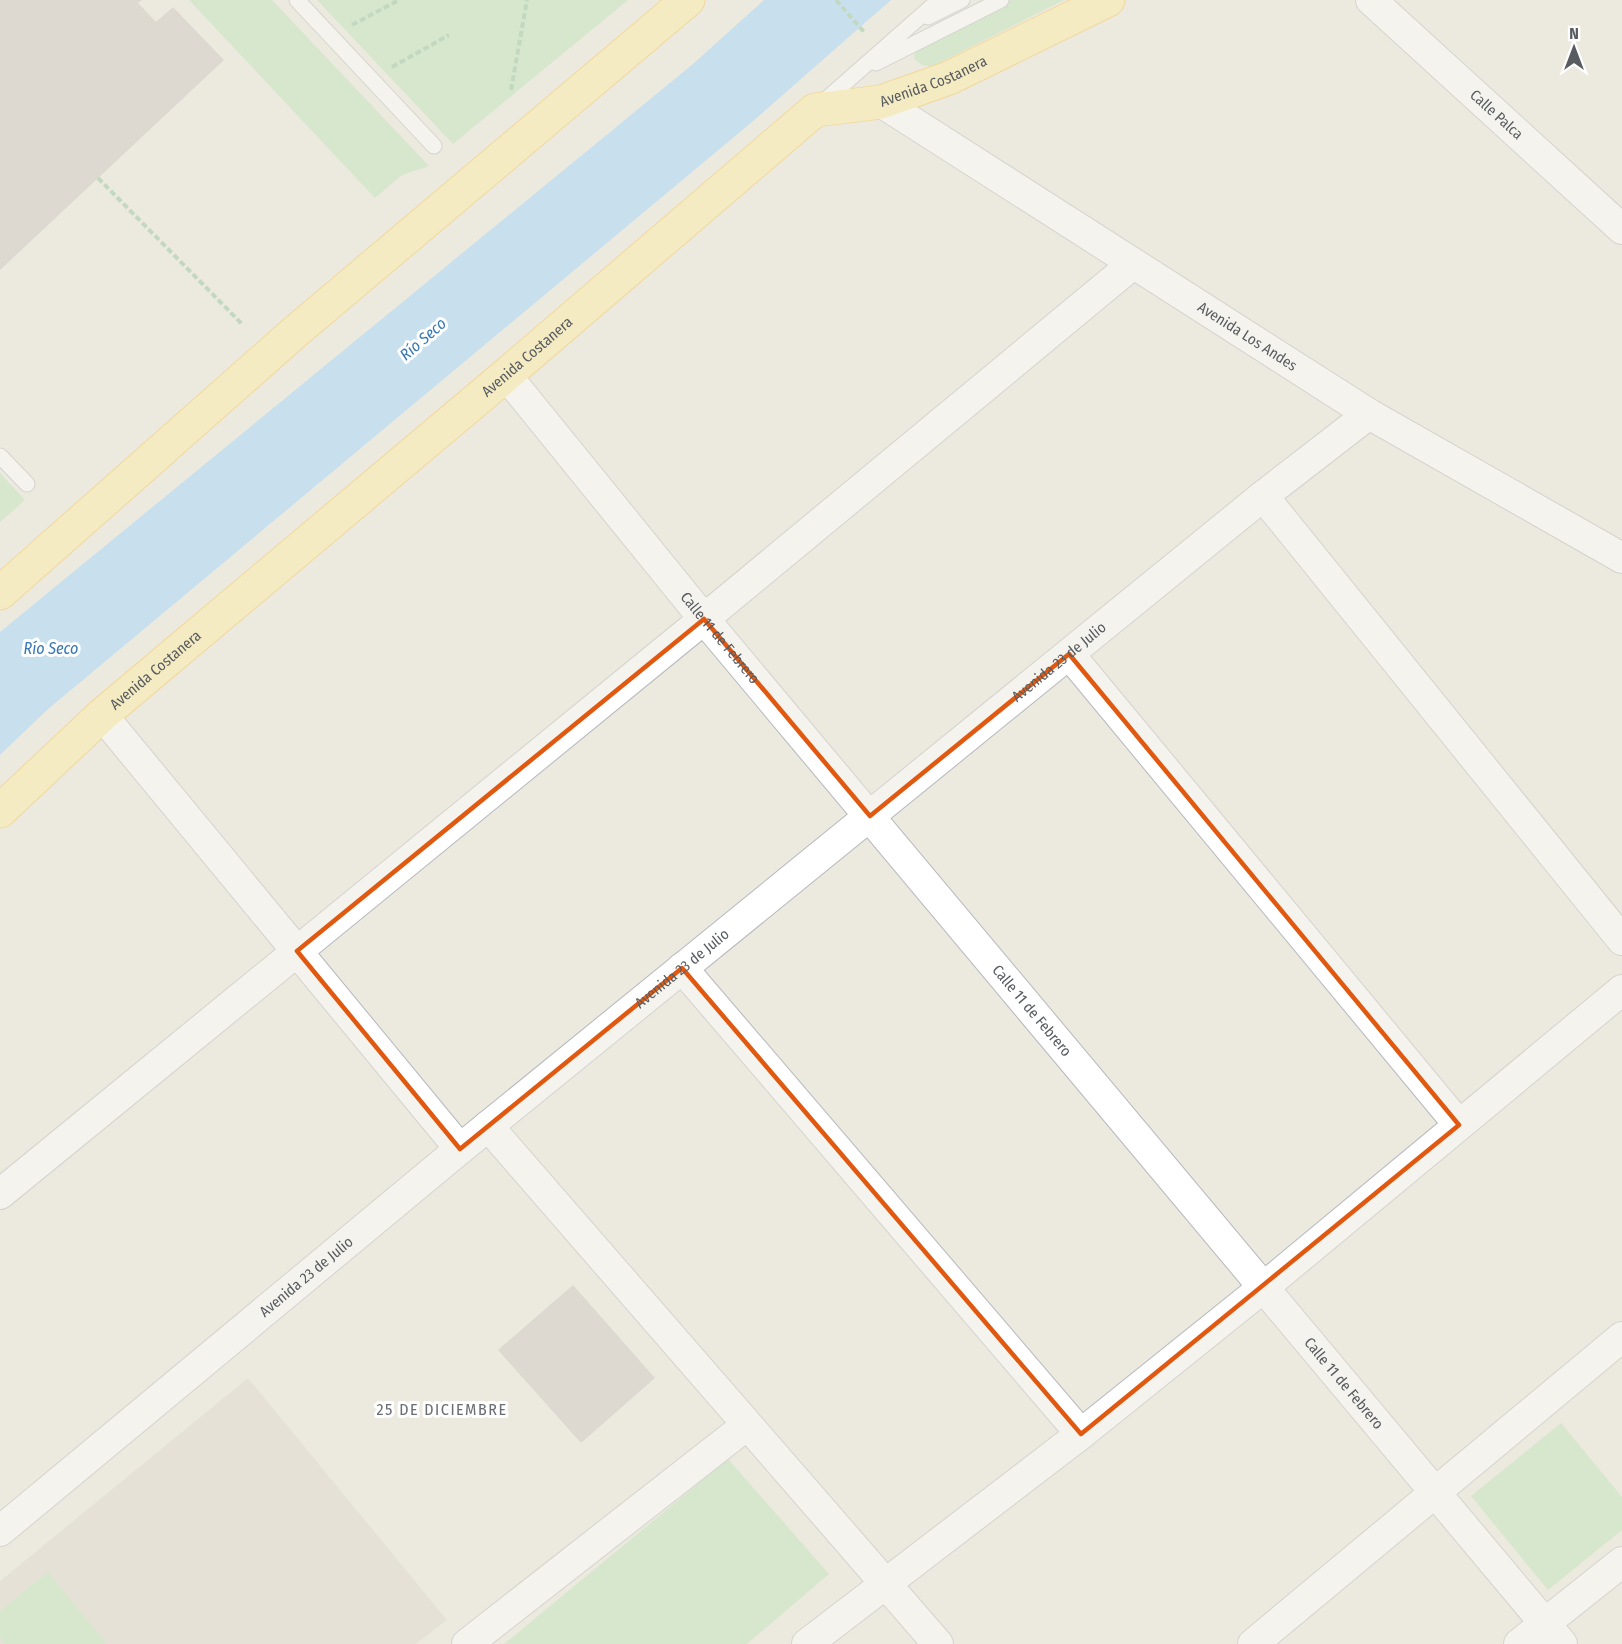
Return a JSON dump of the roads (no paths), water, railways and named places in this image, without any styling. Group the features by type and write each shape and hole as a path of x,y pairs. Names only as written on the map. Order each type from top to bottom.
{"main road":[{"path":"0,593 295,332 688,0"},
{"name":"Avenida Costanera","path":"0,811 102,715 506,375 814,110 881,102 949,78 1108,0"}],"street":[{"name":"Calle Palca","path":"1371,0 1622,229"},
{"name":"Avenida Los Andes","path":"881,102 1369,414 1622,558"},
{"path":"0,1194 704,619 1133,264"},
{"name":"Calle 11 de Febrero","path":"506,375 704,619 1554,1634"},
{"name":"Avenida 23 de Julio","path":"0,1531 488,1126 1263,496 1369,414"},
{"path":"1263,496 1622,940"},
{"path":"1069,654 1459,1125"},
{"path":"102,715 460,1149"},
{"path":"682,968 1081,1434"},
{"path":"807,1644 1081,1434 1264,1287 1622,990"},
{"path":"488,1126 938,1644"},
{"path":"1253,1644 1622,1337"},
{"path":"467,1644 747,1425"},
{"path":"1519,1644 1554,1634 1622,1562"}],"lane":[{"path":"297,0 434,146"},
{"path":"814,110 939,0"},
{"path":"909,27 962,0"},
{"path":"857,73 1001,0"},
{"path":"0,456 27,484"}],"water":[{"name":"Río Seco","path":"764,0 891,0 752,122 47,710 0,755 0,632 693,64"}],"district":[{"name":"25 DE DICIEMBRE","path":"442,1409"}]}
